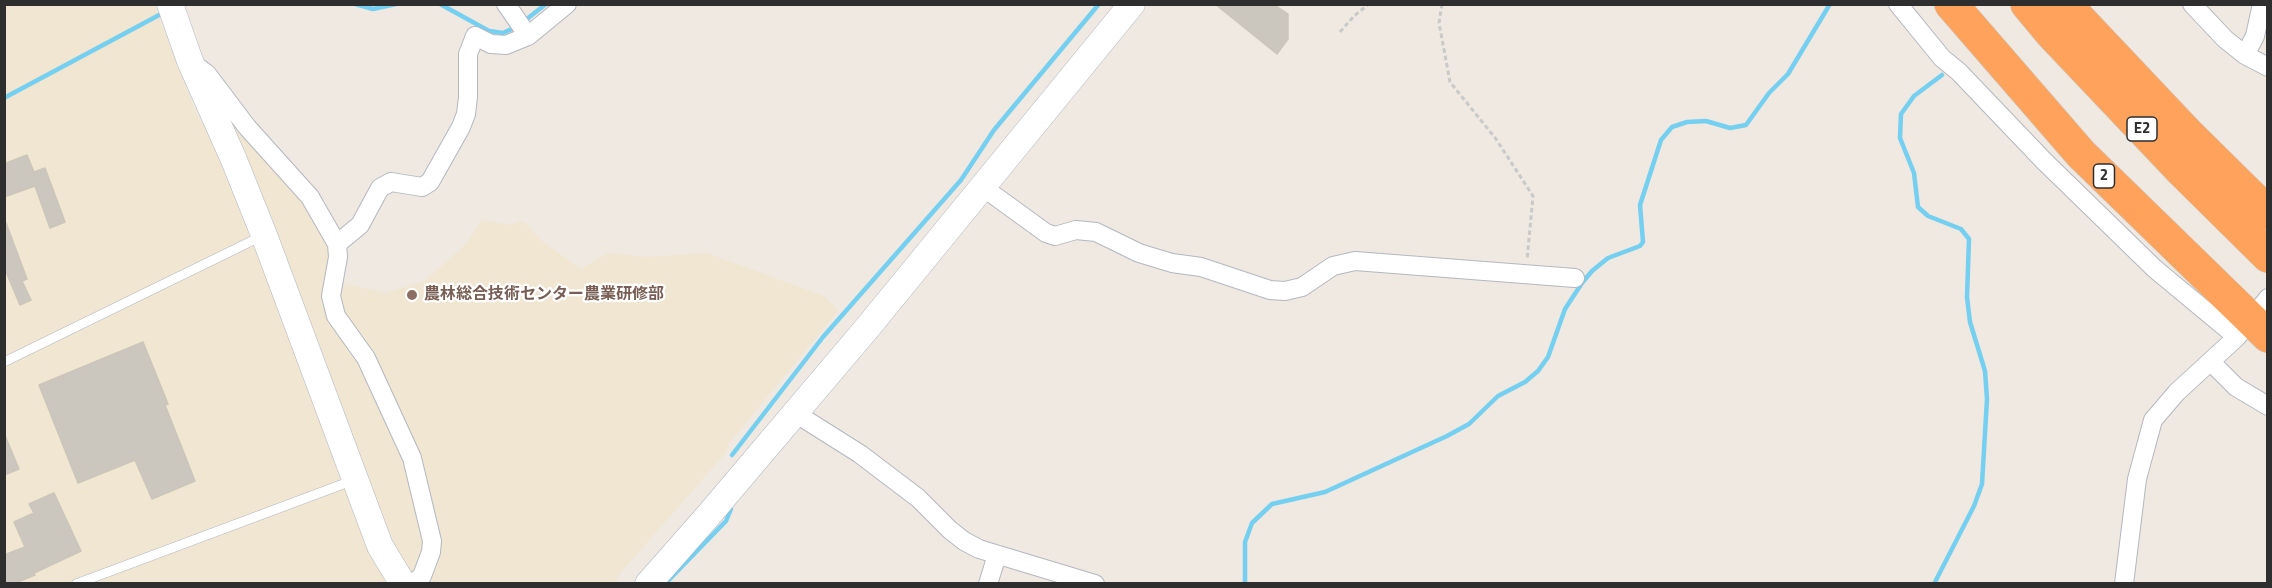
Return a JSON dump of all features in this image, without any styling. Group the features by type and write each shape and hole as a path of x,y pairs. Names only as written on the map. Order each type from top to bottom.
{"highway":[{"name":"2","path":"1951,4 2081,154 2255,323"},
{"name":"E2","path":"2027,4 2084,68 2264,253"},
{"name":"E2","path":"2065,4 2187,133 2268,213"}],"street":[{"path":"170,4 190,61 264,235 380,546 403,584"},
{"path":"507,4 528,36"},
{"path":"337,244 360,225 380,188 391,182 422,187 430,182 461,127 468,97 468,54 475,36 491,44 506,45 528,36 567,4"},
{"path":"648,584 984,188 1132,4"},
{"path":"1898,4 1942,58 1959,72 2044,161 2155,269 2255,323 2177,392 2153,420 2137,479 2124,584"},
{"path":"2192,4 2225,39 2245,55 2268,67"},
{"path":"2245,55 2255,36 2262,4"},
{"path":"190,61 207,74 247,127 310,197 337,244 338,257 331,296 336,316 366,358 407,448 420,489 432,541 431,552 422,576 412,584"},
{"path":"984,188 1046,233 1055,236 1076,231 1096,232 1139,253 1172,263 1201,267 1270,290 1286,291 1302,287 1333,266 1355,261 1575,278"},
{"path":"2211,362 2236,387 2268,406"},
{"path":"795,413 860,454 918,498 964,541 997,555 1095,584"},
{"path":"988,584 997,555"}],"lane":[{"path":"4,362 264,235"},
{"path":"76,584 356,479"}],"path":[{"path":"1340,32 1369,4"},
{"path":"1442,4 1439,23 1450,82 1496,139 1533,196 1526,273"}],"shaded area":[{"name":"農林総合技術センター農業研修部","path":"4,5 154,5 200,122 234,125 299,194 331,245 328,280 386,293 425,281 467,243 482,220 509,225 523,221 542,241 581,269 608,253 647,257 707,253 826,297 838,311 730,442 723,456 614,583 435,584 431,579 424,584 5,583"}],"building":[{"path":"1215,4 1273,4 1288,14 1288,39 1277,54"},
{"path":"27,155 34,172 45,168 65,222 50,228 35,186 4,197 4,164"},
{"path":"6,223 27,279 22,281 31,300 20,305 4,267"},
{"path":"143,342 195,481 152,499 135,460 78,483 39,385"},
{"path":"4,433 19,469 4,475"},
{"path":"54,493 81,551 34,573 35,575 13,584 4,584 4,555 25,547 14,522 34,513 29,504"}],"waterway":[{"path":"355,4 373,9 396,4"},
{"path":"440,4 489,31 503,33 516,27"},
{"path":"523,22 546,4"},
{"path":"732,455 823,337 961,180 994,130 1099,4"},
{"path":"1245,584 1245,542 1252,523 1272,504 1325,492 1447,436 1469,424 1498,396 1525,382 1538,371 1548,357 1565,309 1582,283 1608,258 1640,246 1643,242 1640,205 1661,140 1672,127 1687,122 1706,121 1730,128 1746,125 1769,93 1788,74 1830,4"},
{"path":"4,98 161,14"},
{"path":"1934,584 1974,506 1982,484 1987,399 1985,371 1970,322 1967,297 1969,239 1961,229 1928,216 1918,207 1914,173 1900,138 1901,114 1914,96 1942,75"},
{"path":"665,584 726,521 731,509"}],"place":[{"name":"農林総合技術センター農業研修部","path":"412,295"}]}
